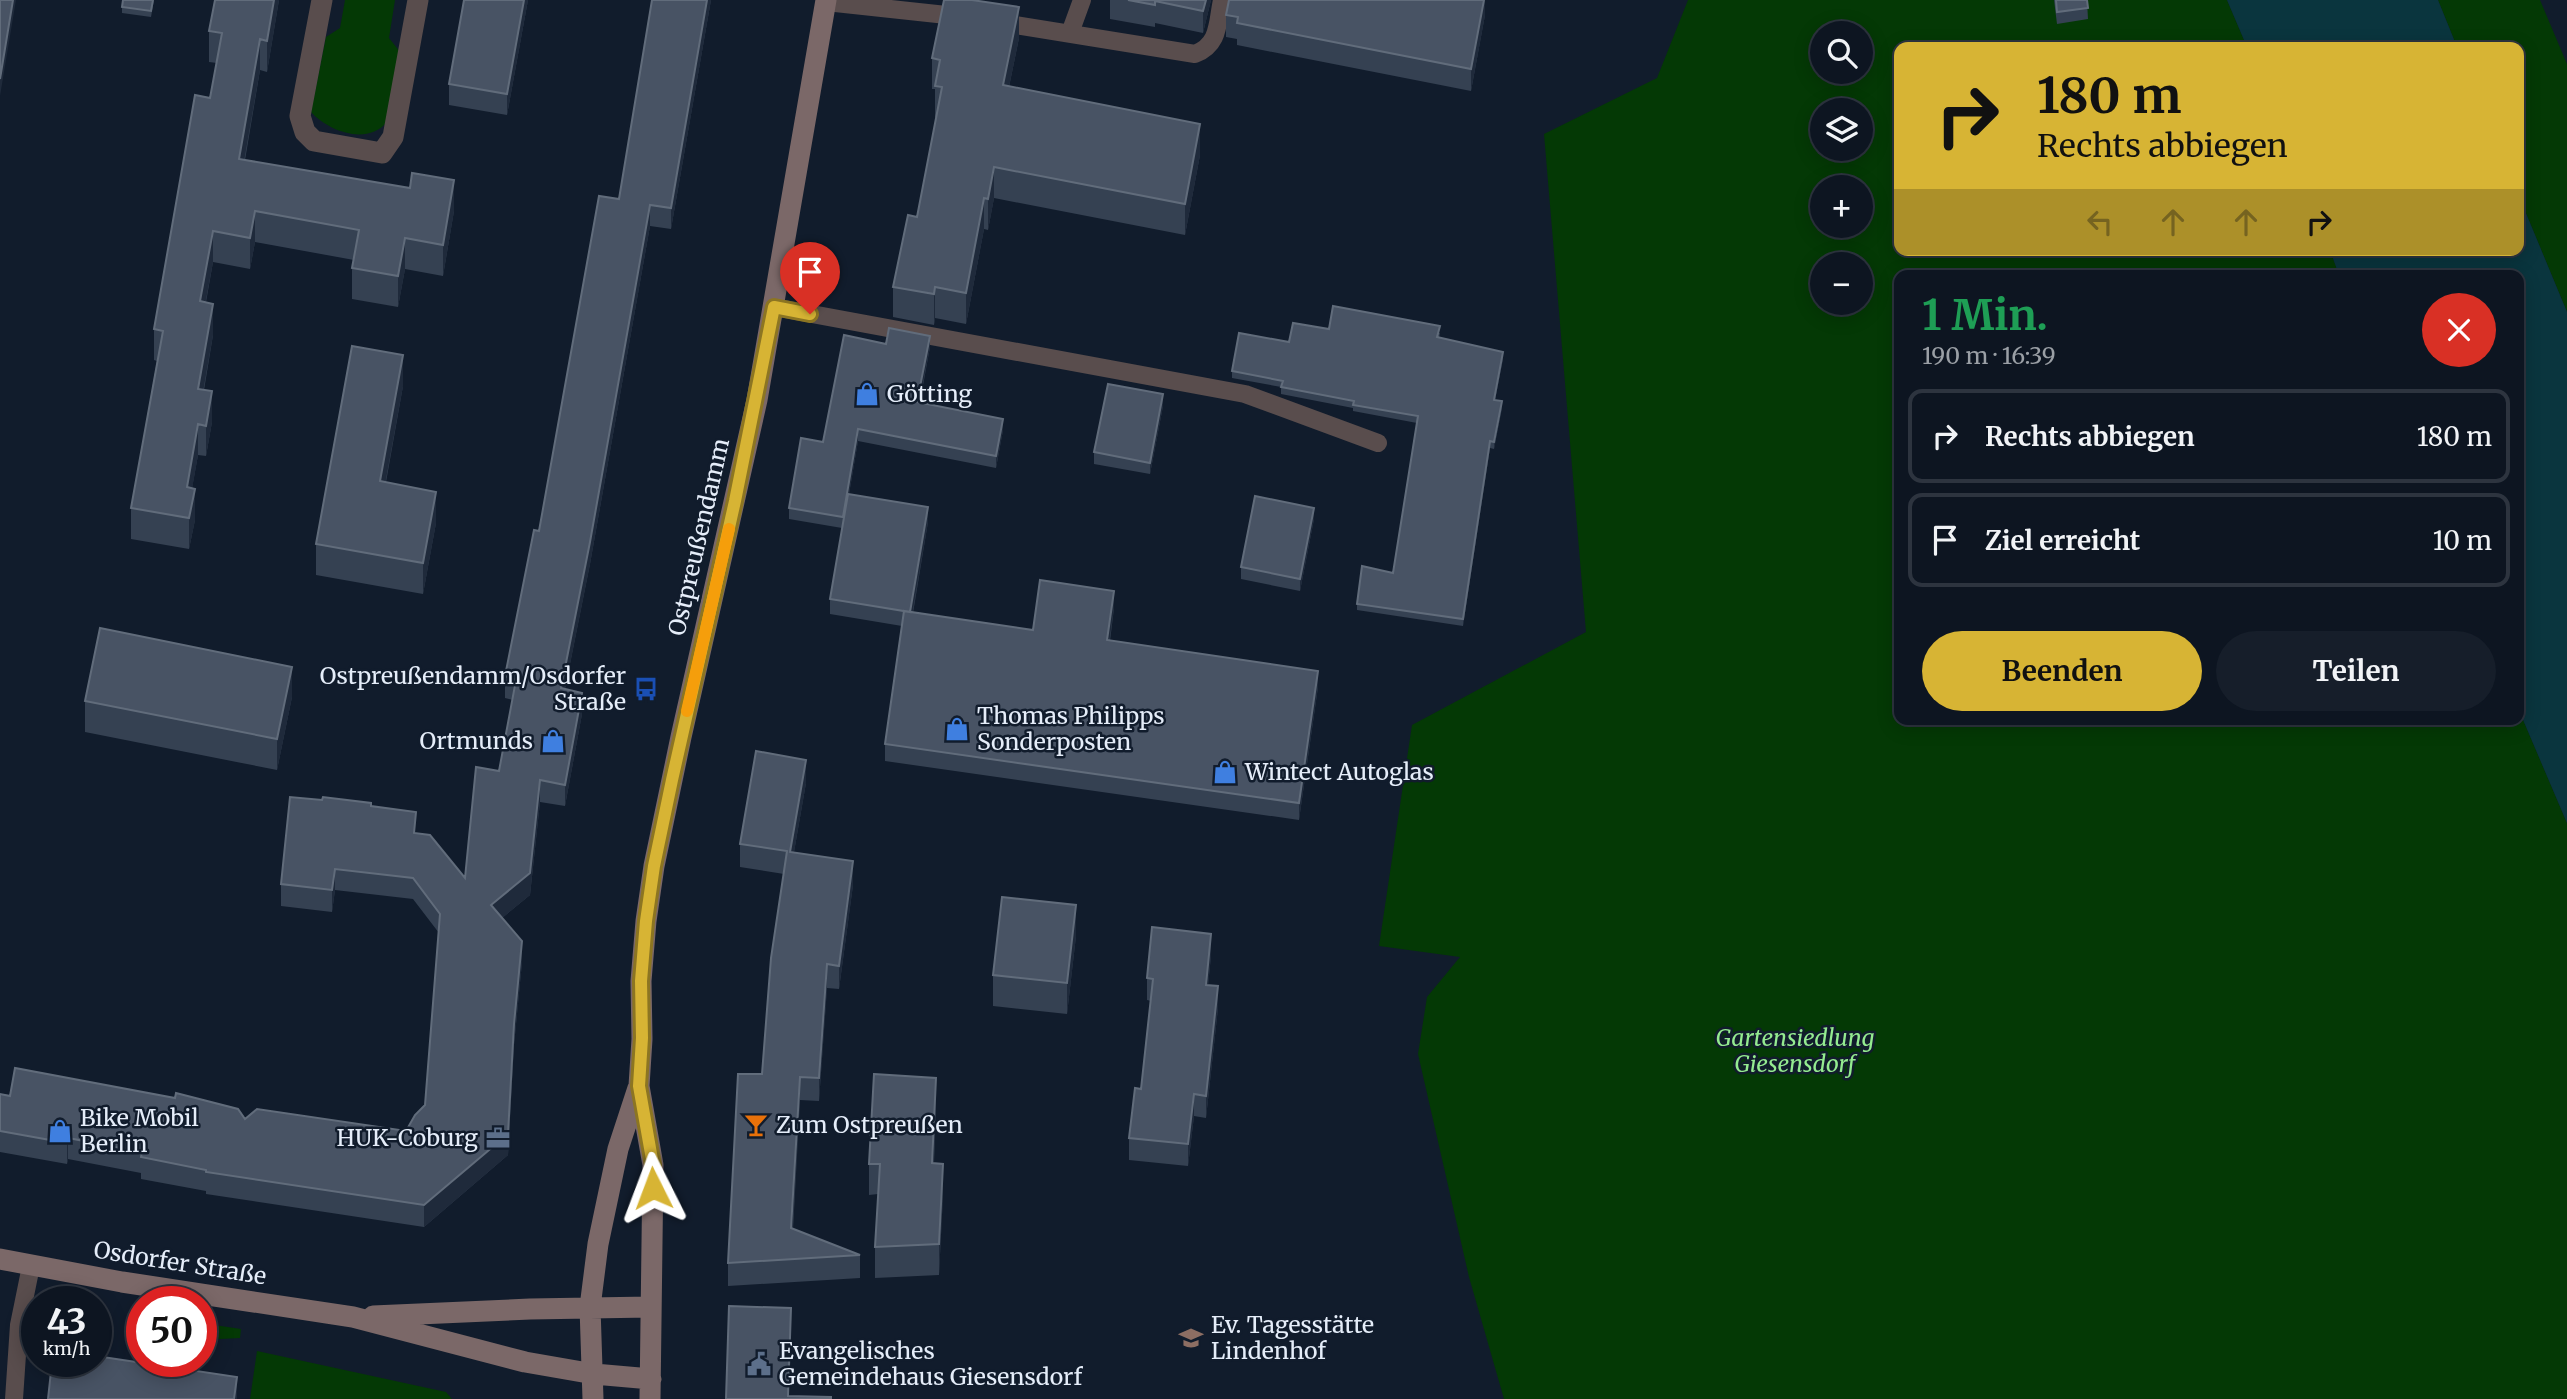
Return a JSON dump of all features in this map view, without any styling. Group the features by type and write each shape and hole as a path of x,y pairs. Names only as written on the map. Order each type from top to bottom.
{"main road":[{"name":"Ostpreußendamm","path":"651,1389 653,1165 639,1086 641,981 654,866 738,488 774,307 826,1"},
{"name":"Ostpreußendamm","path":"593,1399 590,1307 598,1244 618,1149 639,1086"},
{"name":"Osdorfer Straße","path":"0,1259 353,1317 525,1362 593,1374 651,1389"},
{"name":"Osdorfer Straße","path":"353,1317 650,1307"}],"street":[{"path":"322,0 300,116 305,132 314,141 382,153 393,137 418,0"}],"lane":[{"path":"1070,33 1082,0"},
{"path":"826,1 1070,33 1195,54 1207,50 1214,42 1222,0"},
{"path":"774,307 1245,394 1378,443"},
{"path":"14,1399 19,1325 30,1266"}],"green space":[{"path":"345,0 395,0 389,38 401,53 387,122 369,133 337,130 311,112 326,37 340,28"},
{"name":"Gartensiedlung Giesensdorf","path":"1688,0 2227,0 2245,42 1894,42 1894,256 2332,256 2337,270 1894,270 1894,725 2524,725 2524,722 2567,823 2567,1399 1504,1399 1469,1277 1418,1054 1427,997 1460,957 1379,946 1412,725 1586,632 1544,134 1657,78"},
{"path":"2438,0 2540,0 2567,64 2567,312 2524,208 2524,42 2455,42"},
{"path":"217,1325 241,1329 240,1338 217,1339"},
{"path":"257,1351 446,1392 452,1399 250,1399"}],"shaded area":[{"path":"2227,0 2438,0 2455,42 2245,42"},
{"path":"2524,208 2567,312 2567,823 2524,722 2524,270 2337,270 2332,256 2524,256"}],"building":[{"path":"0,0 13,0 0,79"},
{"path":"123,0 153,0 151,11 122,7"},
{"path":"215,0 274,0 267,41 260,39 239,159 410,188 412,173 454,180 443,245 405,238 398,276 352,268 359,230 255,211 250,238 213,231 200,301 213,304 198,389 212,391 206,426 198,424 187,487 195,489 189,518 131,508 163,331 154,329 195,95 210,98 222,33 209,31"},
{"path":"464,0 524,0 507,94 449,84"},
{"path":"652,0 707,0 671,208 650,205 561,688 582,693 565,785 540,780 530,873 491,905 522,941 508,1134 424,1205 206,1172 141,1157 142,1152 68,1138 67,1143 0,1131 0,1094 10,1096 15,1068 175,1098 176,1093 238,1109 245,1119 257,1109 406,1131 415,1115 425,1105 440,914 413,878 335,869 332,890 281,884 290,797 322,800 323,797 416,812 414,833 430,835 465,878 476,767 499,771 516,680 505,676 534,530 539,531 599,196 619,199"},
{"path":"944,0 972,0 1019,7 1003,85 1200,124 1185,204 994,167 988,199 984,198 966,293 935,287 934,294 893,287 908,215 917,217 942,87 935,86 940,60 932,58"},
{"path":"1128,0 1206,0 1203,11 1155,1 1155,5"},
{"path":"1229,0 1484,0 1471,69 1237,23 1238,17 1226,15"},
{"path":"2056,0 2087,0 2088,8 2057,12"},
{"path":"1333,306 1440,326 1437,337 1503,352 1494,400 1502,401 1494,442 1490,441 1463,619 1357,604 1362,566 1393,573 1418,416 1353,405 1354,401 1281,387 1283,381 1232,371 1239,333 1289,342 1293,323 1329,329"},
{"path":"889,328 930,336 917,402 1003,419 996,456 858,429 843,517 789,508 801,438 823,442 844,335 886,344"},
{"path":"352,346 403,355 380,481 436,492 423,563 316,544"},
{"path":"1108,384 1163,394 1150,463 1094,452"},
{"path":"848,494 928,507 910,612 830,599"},
{"path":"1255,496 1314,508 1300,579 1241,567"},
{"path":"1040,580 1114,591 1107,640 1318,671 1299,803 885,744 904,611 1033,630"},
{"path":"100,628 292,667 277,739 85,701"},
{"path":"756,751 806,760 790,852 853,861 839,966 827,964 819,1078 800,1077 791,1228 860,1255 728,1263 738,1074 762,1074 771,958 787,851 740,844"},
{"path":"1002,897 1076,905 1067,983 993,975"},
{"path":"1152,927 1211,934 1206,985 1218,986 1206,1096 1194,1094 1188,1144 1129,1138 1135,1088 1141,1089 1153,979 1147,978"},
{"path":"874,1074 936,1078 932,1163 943,1164 939,1244 875,1247 880,1164 869,1164"},
{"name":"Evangelisches Gemeindehaus Giesensdorf","path":"729,1306 791,1308 788,1396 831,1399 726,1399"},
{"path":"112,1358 126,1360 126,1377 217,1377 217,1374 237,1377 234,1399 48,1399 50,1377 112,1377"}],"slow traffic":[{"path":"687,711 729,529"}],"place":[{"name":"Götting","path":"867,394"},
{"name":"Ostpreußendamm/Osdorfer Straße","path":"646,689"},
{"name":"Thomas Philipps Sonderposten","path":"957,729"},
{"name":"Ortmunds","path":"553,741"},
{"name":"Wintect Autoglas","path":"1225,772"},
{"name":"Zum Ostpreußen","path":"756,1125"},
{"name":"Bike Mobil Berlin","path":"60,1131"},
{"name":"HUK-Coburg","path":"498,1138"},
{"name":"Ev. Tagesstätte Lindenhof","path":"1191,1338"},
{"name":"Evangelisches Gemeindehaus Giesensdorf","path":"759,1364"}],"route":[{"path":"653,1188 653,1165 639,1086 641,981 654,866 757,400 774,307 810,314"}]}
